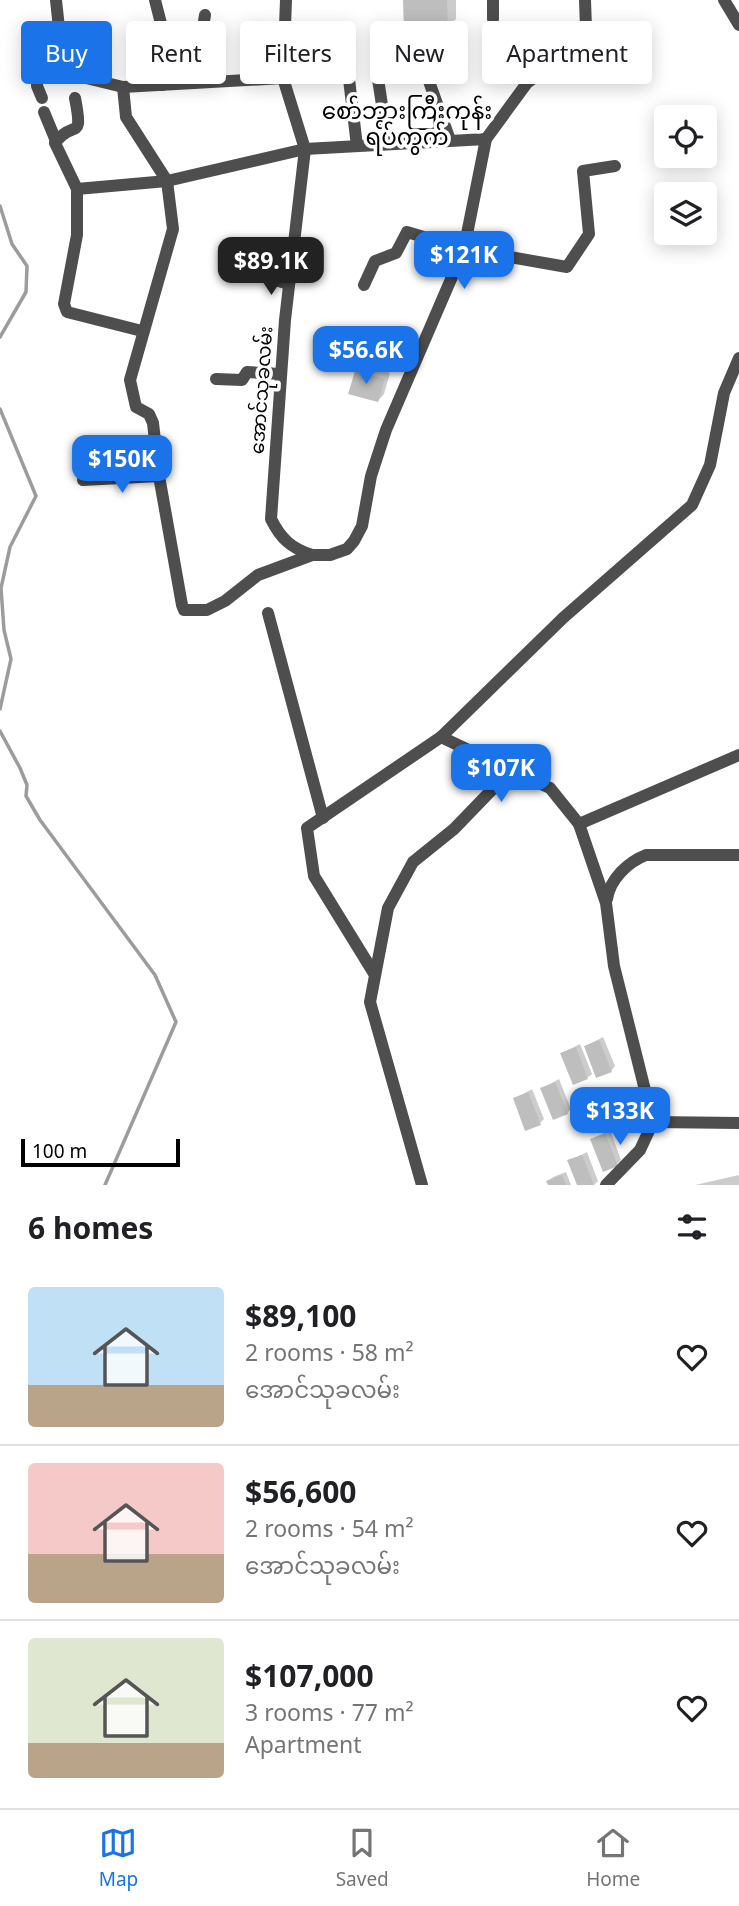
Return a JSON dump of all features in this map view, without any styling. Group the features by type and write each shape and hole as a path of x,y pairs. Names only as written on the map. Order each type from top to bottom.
{"street":[{"path":"56,0 58,21"},
{"path":"155,0 166,43 162,85"},
{"name":"အောင်သုခလမ်း","path":"285,21 286,0"},
{"path":"493,0 493,19"},
{"path":"123,87 126,117 167,181 173,229 142,331 130,380 131,393 136,407 149,414 153,424 159,477 184,610 207,610 225,601 258,575 313,555 330,555 347,549 362,526 372,476 386,430 464,249 486,139 527,83 573,49 586,28 585,0"},
{"path":"724,0 739,25"},
{"path":"204,21 205,15"},
{"path":"37,84 42,98"},
{"path":"111,84 123,87 178,84"},
{"name":"အောင်သုခလမ်း","path":"285,84 305,149 289,284 271,519 279,534 294,549 313,555"},
{"path":"350,84 357,146"},
{"path":"379,84 388,144"},
{"path":"430,84 450,140"},
{"path":"56,141 78,129 80,124 75,98"},
{"path":"44,112 77,190 77,235 64,304 67,312 142,331"},
{"path":"77,190 167,181 305,149 486,139"},
{"path":"364,285 375,261 396,253 407,232 464,249 567,267 589,234 583,171 615,166"},
{"path":"240,270 289,284"},
{"path":"375,975 314,876 307,828 441,737 562,618 692,506 710,465 724,393 739,358"},
{"path":"216,379 242,380 247,372 281,374"},
{"path":"83,480 159,477"},
{"path":"268,613 323,817"},
{"path":"441,737 550,788 579,824 606,903 614,966 653,1122 640,1150 606,1185"},
{"path":"579,824 739,755"},
{"path":"422,1185 370,1002 388,908 413,862 454,829 511,771"},
{"path":"606,903 608,887 634,860 646,855 739,855"},
{"path":"653,1122 739,1123"}],"building":[{"path":"403,0 447,0 448,21 404,21"},
{"path":"355,371 385,379 378,402 348,394"},
{"path":"599,1040 612,1072 596,1078 584,1046"},
{"path":"576,1047 588,1079 573,1085 560,1053"},
{"path":"555,1082 568,1114 553,1120 540,1088"},
{"path":"528,1092 541,1125 525,1131 513,1098"},
{"path":"605,1133 618,1166 603,1172 590,1139"},
{"path":"582,1155 594,1185 577,1185 567,1160"},
{"path":"562,1175 566,1185 548,1185 546,1181"}],"waterway":[{"path":"0,206 12,244 27,266 26,292 0,337"},
{"path":"0,409 36,496 10,547 1,588 4,630 11,659 0,709"},
{"path":"0,731 20,768 27,785 26,796 40,820 155,975 176,1022 105,1185"}],"district":[{"name":"စော်ဘွားကြီးကုန်း ရပ်ကွက်","path":"407,123"}]}
